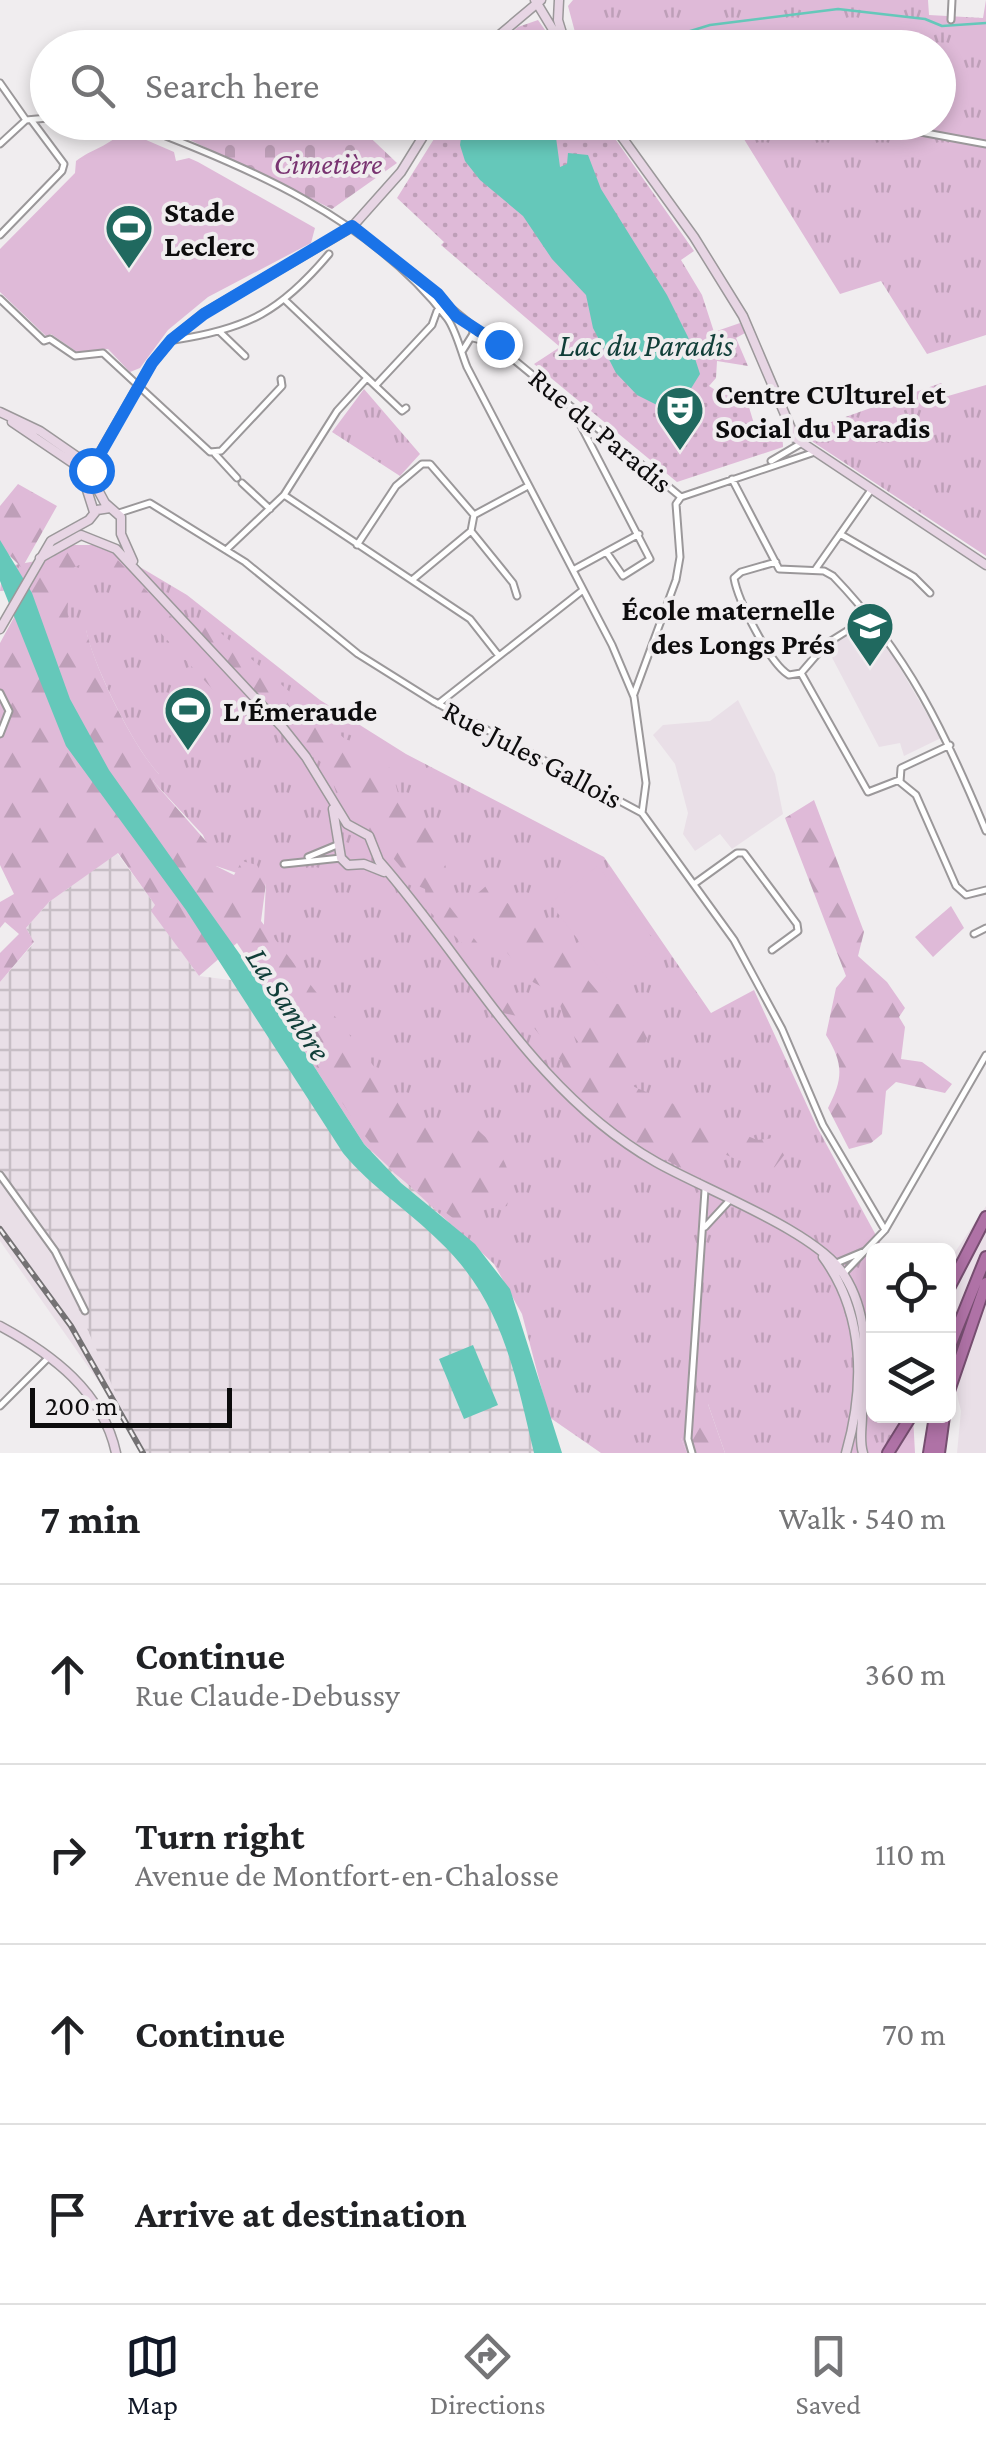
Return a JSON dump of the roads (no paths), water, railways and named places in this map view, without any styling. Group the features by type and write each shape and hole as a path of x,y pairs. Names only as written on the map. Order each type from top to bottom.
{"highway":[{"path":"956,1274 986,1216"},
{"path":"956,1333 986,1256"},
{"path":"956,1371 986,1283"},
{"path":"888,1453 907,1423"},
{"path":"930,1453 933,1423"},
{"path":"939,1453 943,1423"}],"street":[{"path":"559,0 561,30"},
{"path":"951,20 952,0"},
{"path":"505,30 538,1 555,30"},
{"path":"0,144 29,120 1,88"},
{"path":"956,138 986,144"},
{"path":"0,236 62,171 64,164 45,140"},
{"path":"175,140 225,160 352,226 420,284 450,327 634,698 646,783 642,813"},
{"path":"93,538 90,475 106,442 171,340 204,314 352,226 401,172 421,140"},
{"path":"623,140 694,237 743,316 790,430 801,444 986,565"},
{"path":"171,340 219,331 262,317 286,301 329,254"},
{"name":"Rue du Paradis","path":"420,284 442,299 456,316 499,344 682,497 764,465 801,444"},
{"path":"0,298 44,341 50,339 75,356 103,354 270,509"},
{"path":"376,384 432,325 442,299"},
{"path":"286,301 402,411 406,408"},
{"path":"462,353 470,340 472,324"},
{"path":"432,325 450,327"},
{"path":"219,331 245,356"},
{"name":"Rue du Paradis","path":"456,340 499,344"},
{"path":"226,550 284,496 338,411 368,378"},
{"path":"215,454 282,386 281,380"},
{"path":"579,411 579,422 649,554 648,564 623,576 607,552"},
{"path":"0,413 90,475"},
{"path":"0,413 54,440 90,475 115,511 128,554 168,604"},
{"path":"15,424 54,440"},
{"path":"784,452 790,430"},
{"name":"Rue du Paradis","path":"764,465 812,453"},
{"path":"357,545 396,486 422,464 430,464 474,515"},
{"path":"732,479 785,572 815,570 833,576 869,616 920,686 950,744 986,831"},
{"path":"474,515 528,486"},
{"path":"815,570 871,490"},
{"path":"284,496 470,620 498,656"},
{"path":"634,698 676,580 680,557 676,504 682,497"},
{"name":"Rue Jules Gallois","path":"136,508 150,503 226,550 358,654 438,704 642,813 762,989 823,1125 885,1230"},
{"path":"3,624 38,562 60,534 92,516 136,508"},
{"path":"106,542 122,530 136,508"},
{"path":"411,580 471,531 474,515"},
{"path":"471,531 513,583 516,596"},
{"path":"572,570 639,534"},
{"path":"840,534 914,577 930,594"},
{"path":"38,562 72,538 106,542 283,728 354,830 369,836 373,852 525,1050 556,1083 626,1142 705,1190 816,1249 833,1265 856,1297 865,1334 863,1453"},
{"path":"776,562 741,572 736,585 742,609 776,666 789,676 801,673 826,644 869,616"},
{"path":"438,704 583,590"},
{"path":"801,673 868,792 899,780"},
{"path":"0,694 9,711 0,734"},
{"path":"899,780 901,768 950,744"},
{"path":"899,780 916,794 956,886 966,895 986,890"},
{"path":"329,795 340,858"},
{"path":"284,864 339,841 354,830"},
{"path":"364,864 373,852"},
{"path":"694,884 737,853 744,853 797,924 798,930 772,950"},
{"path":"299,860 340,858 393,877"},
{"path":"974,934 986,928"},
{"path":"873,1243 885,1230 986,1055"},
{"path":"0,1175 55,1251 86,1311"},
{"path":"692,1453 688,1440 705,1190"},
{"path":"704,1211 718,1196"},
{"path":"704,1230 729,1201"},
{"path":"833,1265 866,1250"},
{"path":"840,1275 866,1251"},
{"path":"840,1275 858,1347 846,1453"},
{"path":"0,1326 49,1357 94,1401 116,1453"},
{"path":"0,1406 49,1357"}],"water":[{"name":"Lac du Paradis","path":"461,140 556,140 560,167 567,164 568,153 588,155 601,189 667,295 688,337 700,374 687,395 665,409 637,395 616,373 593,328 586,295 552,259 523,216 480,180 465,161"},
{"path":"0,540 32,593 70,699 109,770 261,984 364,1144 401,1183 475,1244 510,1289 562,1453 534,1453 503,1339 478,1288 439,1241 343,1153 186,910 66,746 0,581"},
{"path":"473,1345 498,1405 464,1419 439,1359"}],"waterway":[{"path":"694,30 838,9 925,19 942,26 986,23"}],"railway":[{"path":"0,1229 71,1326 143,1453"}],"place":[{"name":"Stade Leclerc","path":"129,270"},
{"name":"Centre CUlturel et Social du Paradis","path":"680,452"},
{"name":"École maternelle des Longs Prés","path":"870,668"},
{"name":"L'Émeraude","path":"188,752"}],"park label":[{"name":"Cimetière","path":"328,163"}],"water label":[{"name":"La Sambre","path":"289,1004"}]}
